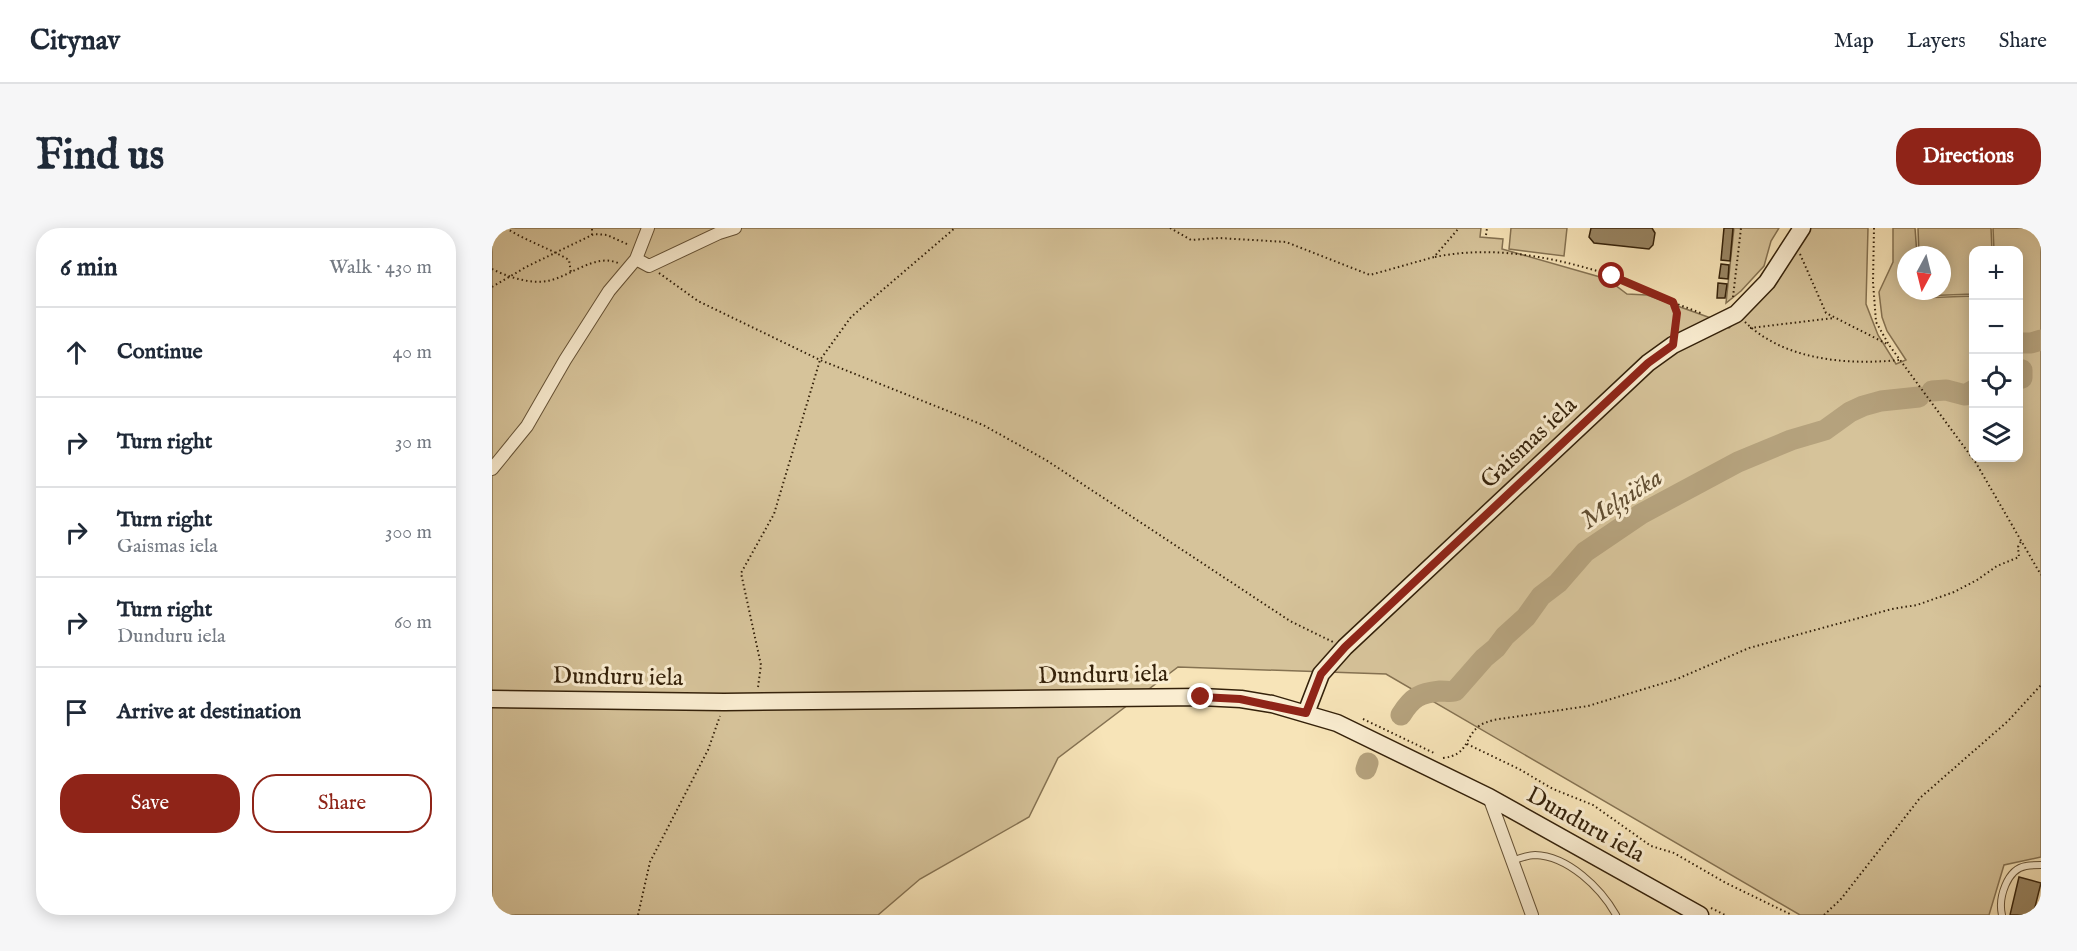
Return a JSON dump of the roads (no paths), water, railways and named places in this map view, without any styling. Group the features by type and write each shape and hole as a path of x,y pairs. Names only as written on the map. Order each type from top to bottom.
{"street":[{"path":"492,468 527,426 609,291 635,259 648,228"},
{"path":"635,259 649,266 719,233 735,228"},
{"name":"Gaismas iela","path":"1306,713 1321,674 1345,647 1648,363 1673,345 1727,319 1751,299 1767,282 1802,228"},
{"name":"Dunduru iela","path":"492,699 724,702 1201,697 1240,699 1306,713 1337,723 1489,797 1700,915"},
{"path":"1489,797 1532,915"}],"lane":[{"path":"1512,861 1533,854 1553,857 1596,888 1616,915"},
{"path":"2002,915 2000,908 2006,884 2014,872 2024,866 2041,865"}],"waterway":[{"name":"Meļņička","path":"2023,343 2041,340"},
{"name":"Meļņička","path":"1932,391 1946,390 1965,395 1969,393"},
{"name":"Meļņička","path":"1401,715 1413,700 1422,695 1440,691 1455,691 1505,636 1526,617 1541,596 1558,583 1585,552 1641,514 1738,462 1791,440 1825,430 1850,412 1863,406 1881,401 1919,397"},
{"name":"Meļņička","path":"1366,769 1368,763"}]}
